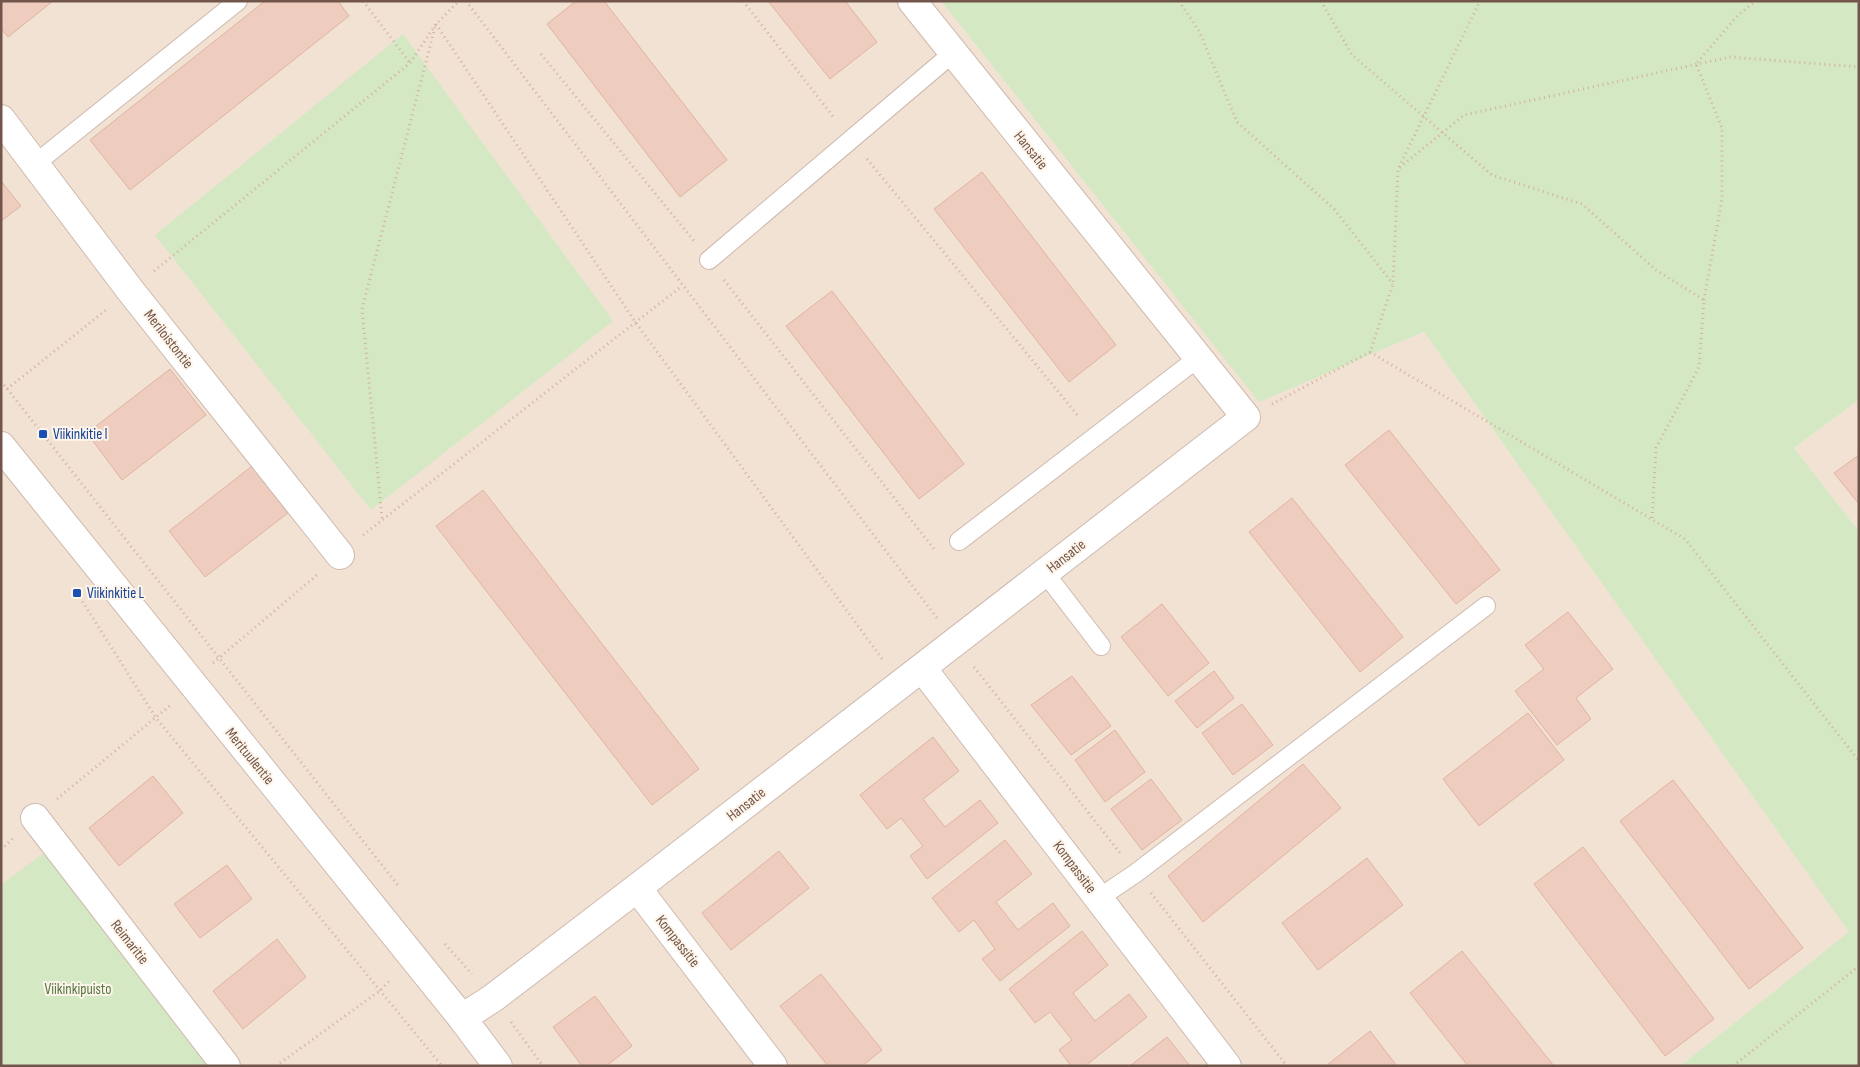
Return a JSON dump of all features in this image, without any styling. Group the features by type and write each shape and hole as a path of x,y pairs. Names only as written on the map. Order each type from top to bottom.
{"street":[{"name":"Hansatie","path":"462,1018 493,998 637,888 1246,417 912,1"},
{"name":"Meriloistontie","path":"1,119 130,290 340,555"},
{"name":"Merituulentie","path":"1,446 462,1018 498,1066"},
{"name":"Kompassitie","path":"912,676 1099,898 1227,1066"},
{"name":"Reimaritie","path":"35,818 226,1066"},
{"name":"Kompassitie","path":"637,888 773,1066"}],"lane":[{"path":"35,164 238,1"},
{"path":"709,260 953,53"},
{"path":"959,541 1198,358"},
{"path":"1045,573 1101,646"},
{"path":"1099,898 1136,873 1486,606"}],"path":[{"path":"363,1 410,63"},
{"path":"7,389 410,63 436,24 459,1"},
{"path":"466,1 955,642 1287,1066"},
{"path":"743,1 851,140 1087,428 1097,436"},
{"path":"1179,1 1199,30 1237,122 1334,209 1393,284"},
{"path":"1321,1 1352,55 1492,175 1582,204 1656,270 1704,300"},
{"path":"1246,417 1370,352 1393,284 1398,169 1480,1"},
{"path":"1696,64 1738,15 1756,1"},
{"path":"382,518 362,309 436,24"},
{"path":"436,24 636,323 912,676"},
{"path":"541,54 709,260 940,557 959,541"},
{"path":"1398,169 1464,116 1696,64 1730,57 1859,68"},
{"path":"1652,519 1656,448 1699,367 1704,300 1722,199 1722,128 1696,64"},
{"path":"1370,352 1685,539 1859,761"},
{"path":"1,381 402,891"},
{"path":"71,586 156,718 442,1066"},
{"path":"276,1066 381,990 412,956 439,938 493,998 543,1066"},
{"path":"1733,1066 1859,966"}],"shaded area":[{"path":"1,1 941,1 1259,401 1424,332 1850,932 1680,1066 1,1066"},
{"path":"1859,400 1859,531 1794,448"}],"green space":[{"path":"941,1 1859,1 1859,400 1794,448 1859,531 1859,1066 1680,1066 1849,932 1424,332 1259,402"},
{"path":"403,34 613,321 371,510 155,235"},
{"name":"Viikinkipuisto","path":"57,843 240,1066 1,1066 1,885"}],"building":[{"path":"1,1 53,1 8,37 1,29"},
{"path":"265,1 338,1 349,16 130,190 90,140"},
{"path":"576,1 604,1 727,160 680,197 547,24"},
{"path":"768,1 845,1 877,42 830,79"},
{"path":"982,172 1116,345 1069,382 934,209"},
{"path":"1,181 21,206 1,221"},
{"path":"832,291 964,464 919,499 786,326"},
{"path":"170,369 206,415 122,480 87,433"},
{"path":"1389,430 1500,570 1456,604 1345,465"},
{"path":"1859,455 1859,504 1834,473"},
{"path":"252,466 288,513 205,577 169,531"},
{"path":"483,490 699,769 652,805 436,526"},
{"path":"1292,498 1403,637 1360,672 1249,532"},
{"path":"1162,604 1209,663 1168,696 1121,637"},
{"path":"1568,612 1613,669 1576,698 1591,719 1557,745 1515,691 1544,669 1525,645"},
{"path":"1214,671 1234,698 1197,728 1175,701"},
{"path":"1072,676 1111,726 1071,755 1031,705"},
{"path":"1242,704 1273,745 1233,775 1202,733"},
{"path":"1528,713 1564,760 1479,826 1443,779"},
{"path":"1115,730 1145,772 1105,802 1075,760"},
{"path":"933,737 959,771 923,799 945,827 980,800 998,823 927,879 910,856 923,846 901,818 887,829 860,795"},
{"path":"1303,764 1341,808 1203,922 1168,876"},
{"path":"153,776 183,813 119,866 89,828"},
{"path":"1151,779 1182,820 1142,850 1111,809"},
{"path":"1673,780 1803,948 1749,989 1620,821"},
{"path":"1005,840 1032,874 996,902 1018,930 1053,903 1070,926 1000,981 982,959 995,949 974,920 959,932 932,898"},
{"path":"1583,847 1714,1019 1665,1056 1534,884"},
{"path":"779,851 809,888 731,950 702,913"},
{"path":"1367,858 1403,905 1318,970 1282,923"},
{"path":"227,865 252,899 200,938 174,904"},
{"path":"1082,931 1108,965 1073,993 1095,1021 1129,994 1147,1017 1085,1066 1071,1066 1059,1050 1072,1040 1050,1012 1035,1023 1009,989"},
{"path":"277,939 306,977 243,1029 213,991"},
{"path":"1462,951 1554,1066 1468,1066 1410,993"},
{"path":"821,974 882,1050 862,1066 828,1066 780,1006"},
{"path":"595,996 632,1046 606,1066 582,1066 553,1027"},
{"path":"1370,1031 1397,1066 1326,1066"},
{"path":"1167,1037 1190,1066 1130,1066"}],"place":[{"name":"Viikinkitie I","path":"43,434"},
{"name":"Viikinkitie L","path":"77,593"}]}
